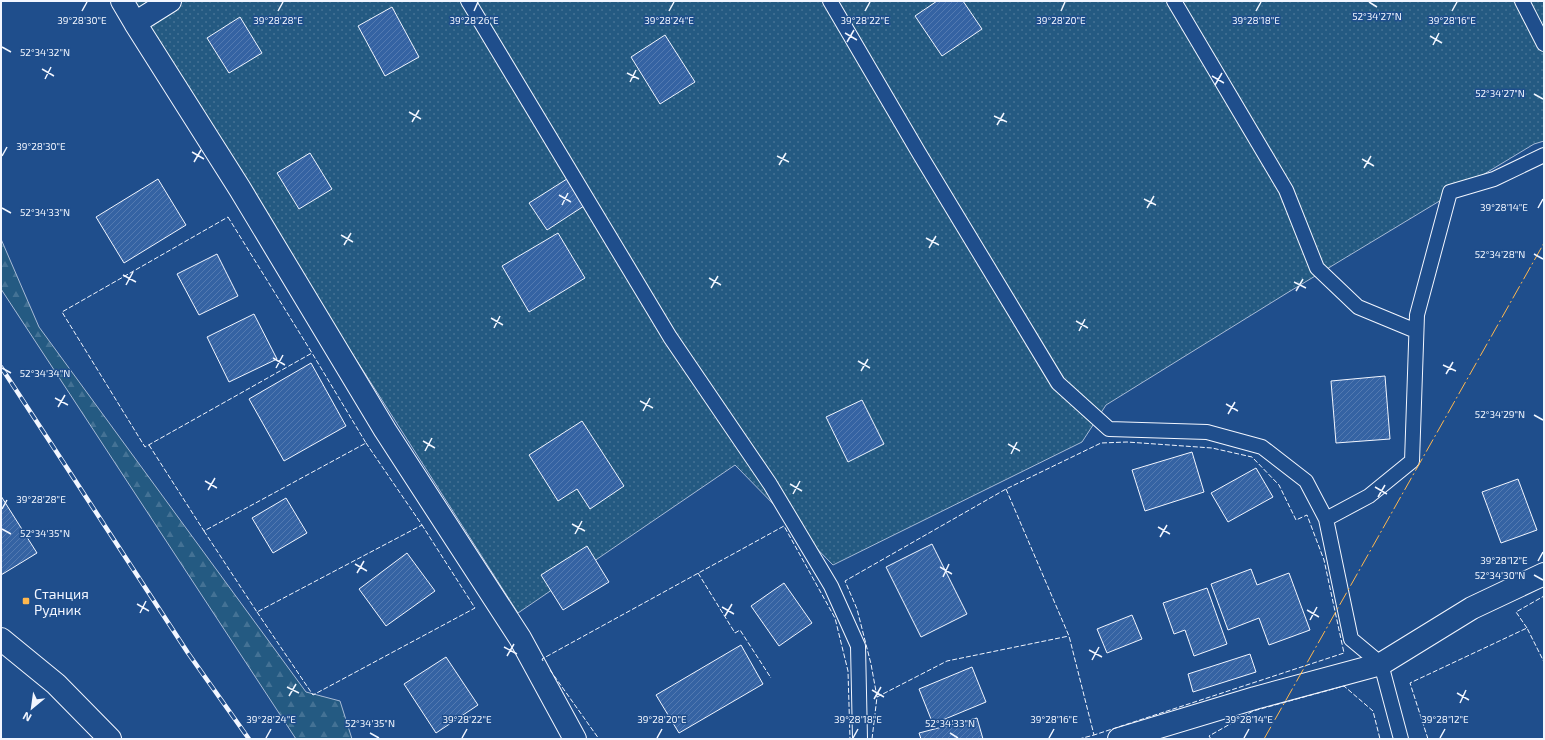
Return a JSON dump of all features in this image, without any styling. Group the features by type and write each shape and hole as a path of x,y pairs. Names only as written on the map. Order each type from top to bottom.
{"street":[{"path":"122,1 244,196 385,430 520,638 575,739"},
{"path":"135,23 170,1"},
{"path":"1119,739 1255,698 1381,664 1472,608 1544,574"},
{"path":"1,639 56,684 110,739"}],"lane":[{"path":"468,1 670,337 770,484 831,586 858,646 860,739"},
{"path":"830,1 919,153 1058,383 1109,429 1208,432 1262,447 1306,481 1326,519 1351,639 1381,664 1400,739"},
{"path":"1174,1 1286,190 1317,268 1358,307 1416,331"},
{"path":"1522,1 1544,44"},
{"path":"1326,519 1369,496 1412,461 1417,315 1450,192 1494,179 1544,155"}],"green space":[{"path":"127,1 1544,1 1544,141 1534,144 1287,293 1106,405 1082,442 833,565 735,465 518,613"},
{"path":"1,239 39,327 306,692 340,701 352,739 296,739 1,289"}],"building":[{"path":"937,1 963,1 982,29 942,56 915,16"},
{"path":"392,7 419,57 385,76 358,26"},
{"path":"240,17 262,53 229,73 207,38"},
{"path":"665,35 695,82 660,104 631,57"},
{"path":"310,153 332,189 299,209 277,173"},
{"path":"570,177 587,204 547,230 529,203"},
{"path":"158,179 186,225 124,263 96,217"},
{"path":"558,233 585,278 529,312 502,266"},
{"path":"217,254 238,296 199,315 177,274"},
{"path":"254,314 277,359 229,382 207,337"},
{"path":"311,363 346,426 284,461 249,399"},
{"path":"1385,376 1390,439 1336,443 1331,381"},
{"path":"862,400 884,444 848,462 826,417"},
{"path":"582,421 624,486 590,509 577,489 558,501 529,455"},
{"path":"1192,452 1204,492 1145,511 1132,470"},
{"path":"1256,468 1273,497 1228,522 1211,493"},
{"path":"1518,479 1537,530 1501,543 1482,492"},
{"path":"1,496 37,553 1,575"},
{"path":"286,498 307,533 273,553 252,518"},
{"path":"932,544 967,614 921,637 886,567"},
{"path":"587,546 609,582 563,610 541,575"},
{"path":"407,553 435,591 386,626 359,589"},
{"path":"1251,569 1257,585 1289,573 1310,630 1269,645 1259,618 1228,630 1211,584"},
{"path":"784,583 812,623 779,646 751,606"},
{"path":"1207,588 1227,644 1194,656 1185,630 1174,634 1163,603"},
{"path":"1132,615 1142,639 1107,653 1097,629"},
{"path":"741,645 763,684 679,733 656,695"},
{"path":"1250,654 1256,672 1193,692 1188,674"},
{"path":"446,657 478,705 436,733 404,684"},
{"path":"972,667 986,702 933,724 919,689"},
{"path":"977,718 983,739 921,739 919,733"}],"railway":[{"path":"1,367 188,653 249,739"}],"fence":[{"path":"228,217 312,353 145,447 62,312 228,217"},
{"path":"149,445 204,531 366,443 312,353"},
{"path":"872,739 877,697 871,664 857,609 845,581 1006,489 1101,443 1127,442 1212,448 1252,457 1279,485 1296,520 1307,515 1324,560 1344,653 1094,735"},
{"path":"204,531 257,612 422,525 366,443"},
{"path":"1006,489 1069,636 1094,735 1079,739"},
{"path":"257,612 313,695 475,608 422,525"},
{"path":"543,661 542,659 784,526 835,618 848,671 850,739"},
{"path":"698,573 735,633 740,630 771,678"},
{"path":"1527,628 1516,612 1544,596"},
{"path":"1428,739 1410,683 1527,628 1544,662"},
{"path":"877,697 947,661 1069,636"},
{"path":"550,670 599,739"},
{"path":"1211,739 1209,736 1253,711 1344,686 1373,711 1380,739"}],"power":[{"path":"1264,739 1544,243"}],"place":[{"name":"Станция Рудник","path":"26,601"}]}
